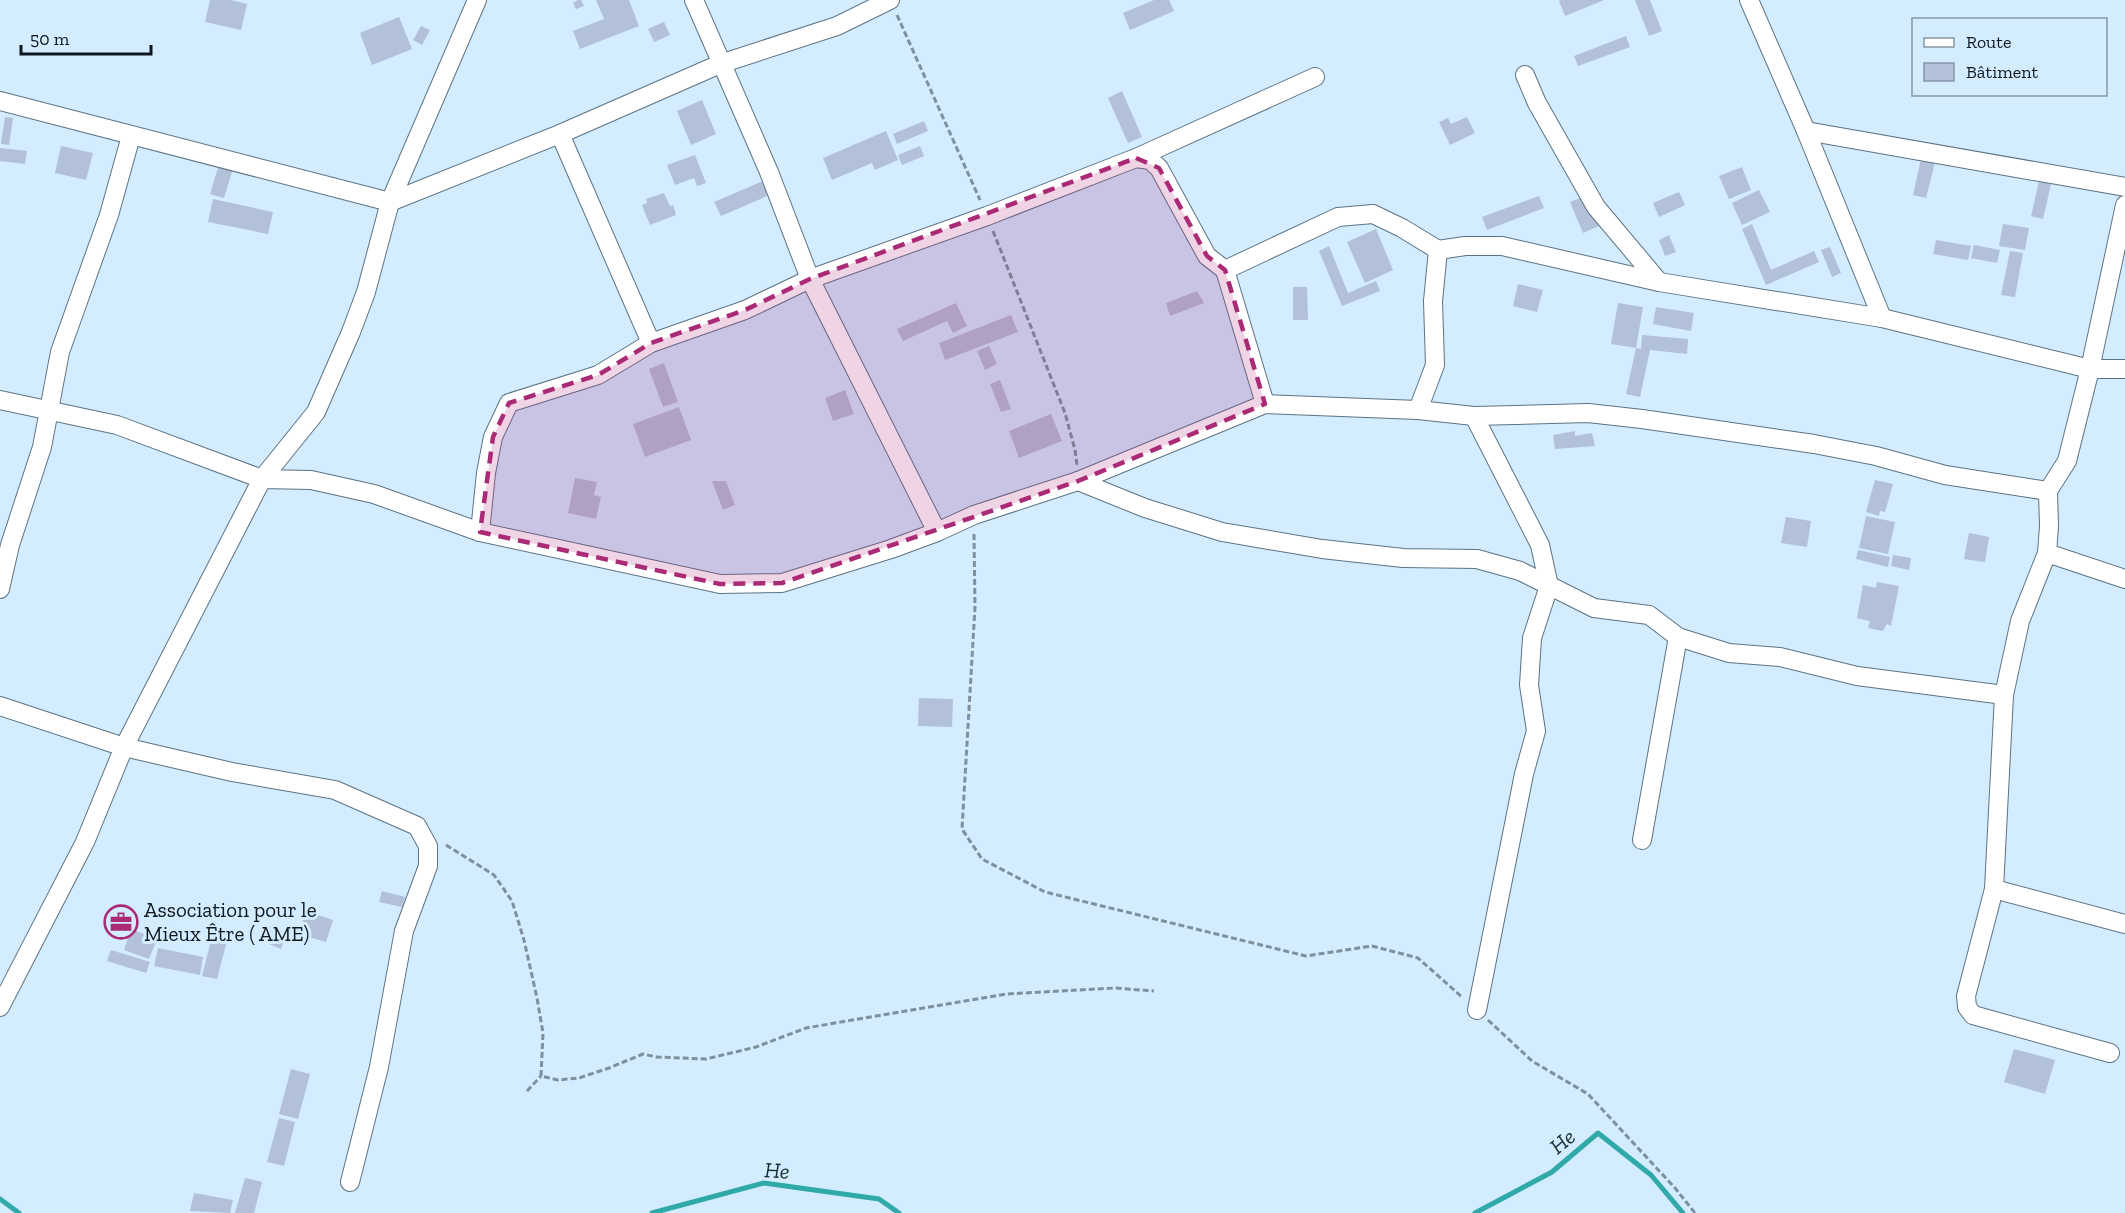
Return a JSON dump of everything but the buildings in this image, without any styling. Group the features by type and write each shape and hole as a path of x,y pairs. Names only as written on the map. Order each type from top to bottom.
{"street":[{"path":"0,1007 85,842 123,747 262,479 316,412 366,292 390,202 477,0"},
{"path":"694,0 769,172 810,279 936,532"},
{"path":"1749,0 1806,131 1882,318"},
{"path":"0,101 390,202 560,134 720,64 893,5"},
{"path":"1525,75 1537,103 1596,207 1659,282"},
{"path":"480,532 486,473 493,436 509,403 598,375 651,343 745,310 810,279 987,216 1136,158 1315,77"},
{"path":"1806,131 2125,187"},
{"path":"560,134 651,343"},
{"path":"0,589 10,545 42,447 60,352 109,215 131,135"},
{"path":"1136,158 1150,160 1159,168 1207,256 1226,270 1264,404"},
{"path":"2110,1053 1973,1015 1967,1007 1966,996 1994,889 2004,695 2020,621 2047,553 2048,491 2067,461 2090,369 2125,205"},
{"path":"1226,270 1338,218 1373,214 1402,228 1438,250 1465,246 1502,246 1659,282 1882,318 2090,369 2125,369"},
{"path":"1418,410 1435,365 1433,301 1438,250"},
{"path":"0,400 117,425 262,479 311,480 374,494 480,532 720,584 782,584 891,549 936,532 974,514 1078,481 1264,404 1418,410 1474,416 1588,413 1814,444 1876,456 1946,475 2048,491"},
{"path":"1474,416 1540,545 1549,586 1532,638 1529,685 1536,731 1524,774 1477,1010"},
{"path":"1078,481 1145,508 1222,532 1322,549 1403,558 1477,559 1520,571 1594,608 1649,615 1678,637 1729,653 1780,657 1857,676 2004,695"},
{"path":"2047,553 2125,579"},
{"path":"1642,840 1678,637"},
{"path":"0,706 123,747 232,772 335,790 417,826 428,846 428,866 404,931 379,1067 350,1182"},
{"path":"1994,889 2125,924"}],"path":[{"path":"893,5 987,216 1065,413 1075,450 1078,481"},
{"path":"974,514 975,607 962,829 982,859 1045,892 1306,956 1372,946 1418,958 1532,1060 1588,1094 1675,1188 1695,1213"},
{"path":"444,844 494,875 512,901 537,998 543,1033 541,1077 526,1091"},
{"path":"541,1077 558,1080 579,1078 643,1054 657,1057 706,1059 756,1047 806,1028 1006,994 1115,988 1154,992"}],"highlighted area":[{"path":"1136,158 1159,168 1207,256 1225,270 1265,404 1078,481 782,583 720,584 480,532 493,437 509,403 598,375 651,343 745,310 810,279"}],"waterway":[{"name":"He","path":"1475,1213 1552,1172 1598,1133 1651,1175 1683,1213"},
{"name":"He","path":"652,1213 764,1183 879,1199 899,1213"},
{"name":"He","path":"0,1199 19,1213"}],"place":[{"name":"Association pour le Mieux Être ( AME)","path":"121,922"}]}
